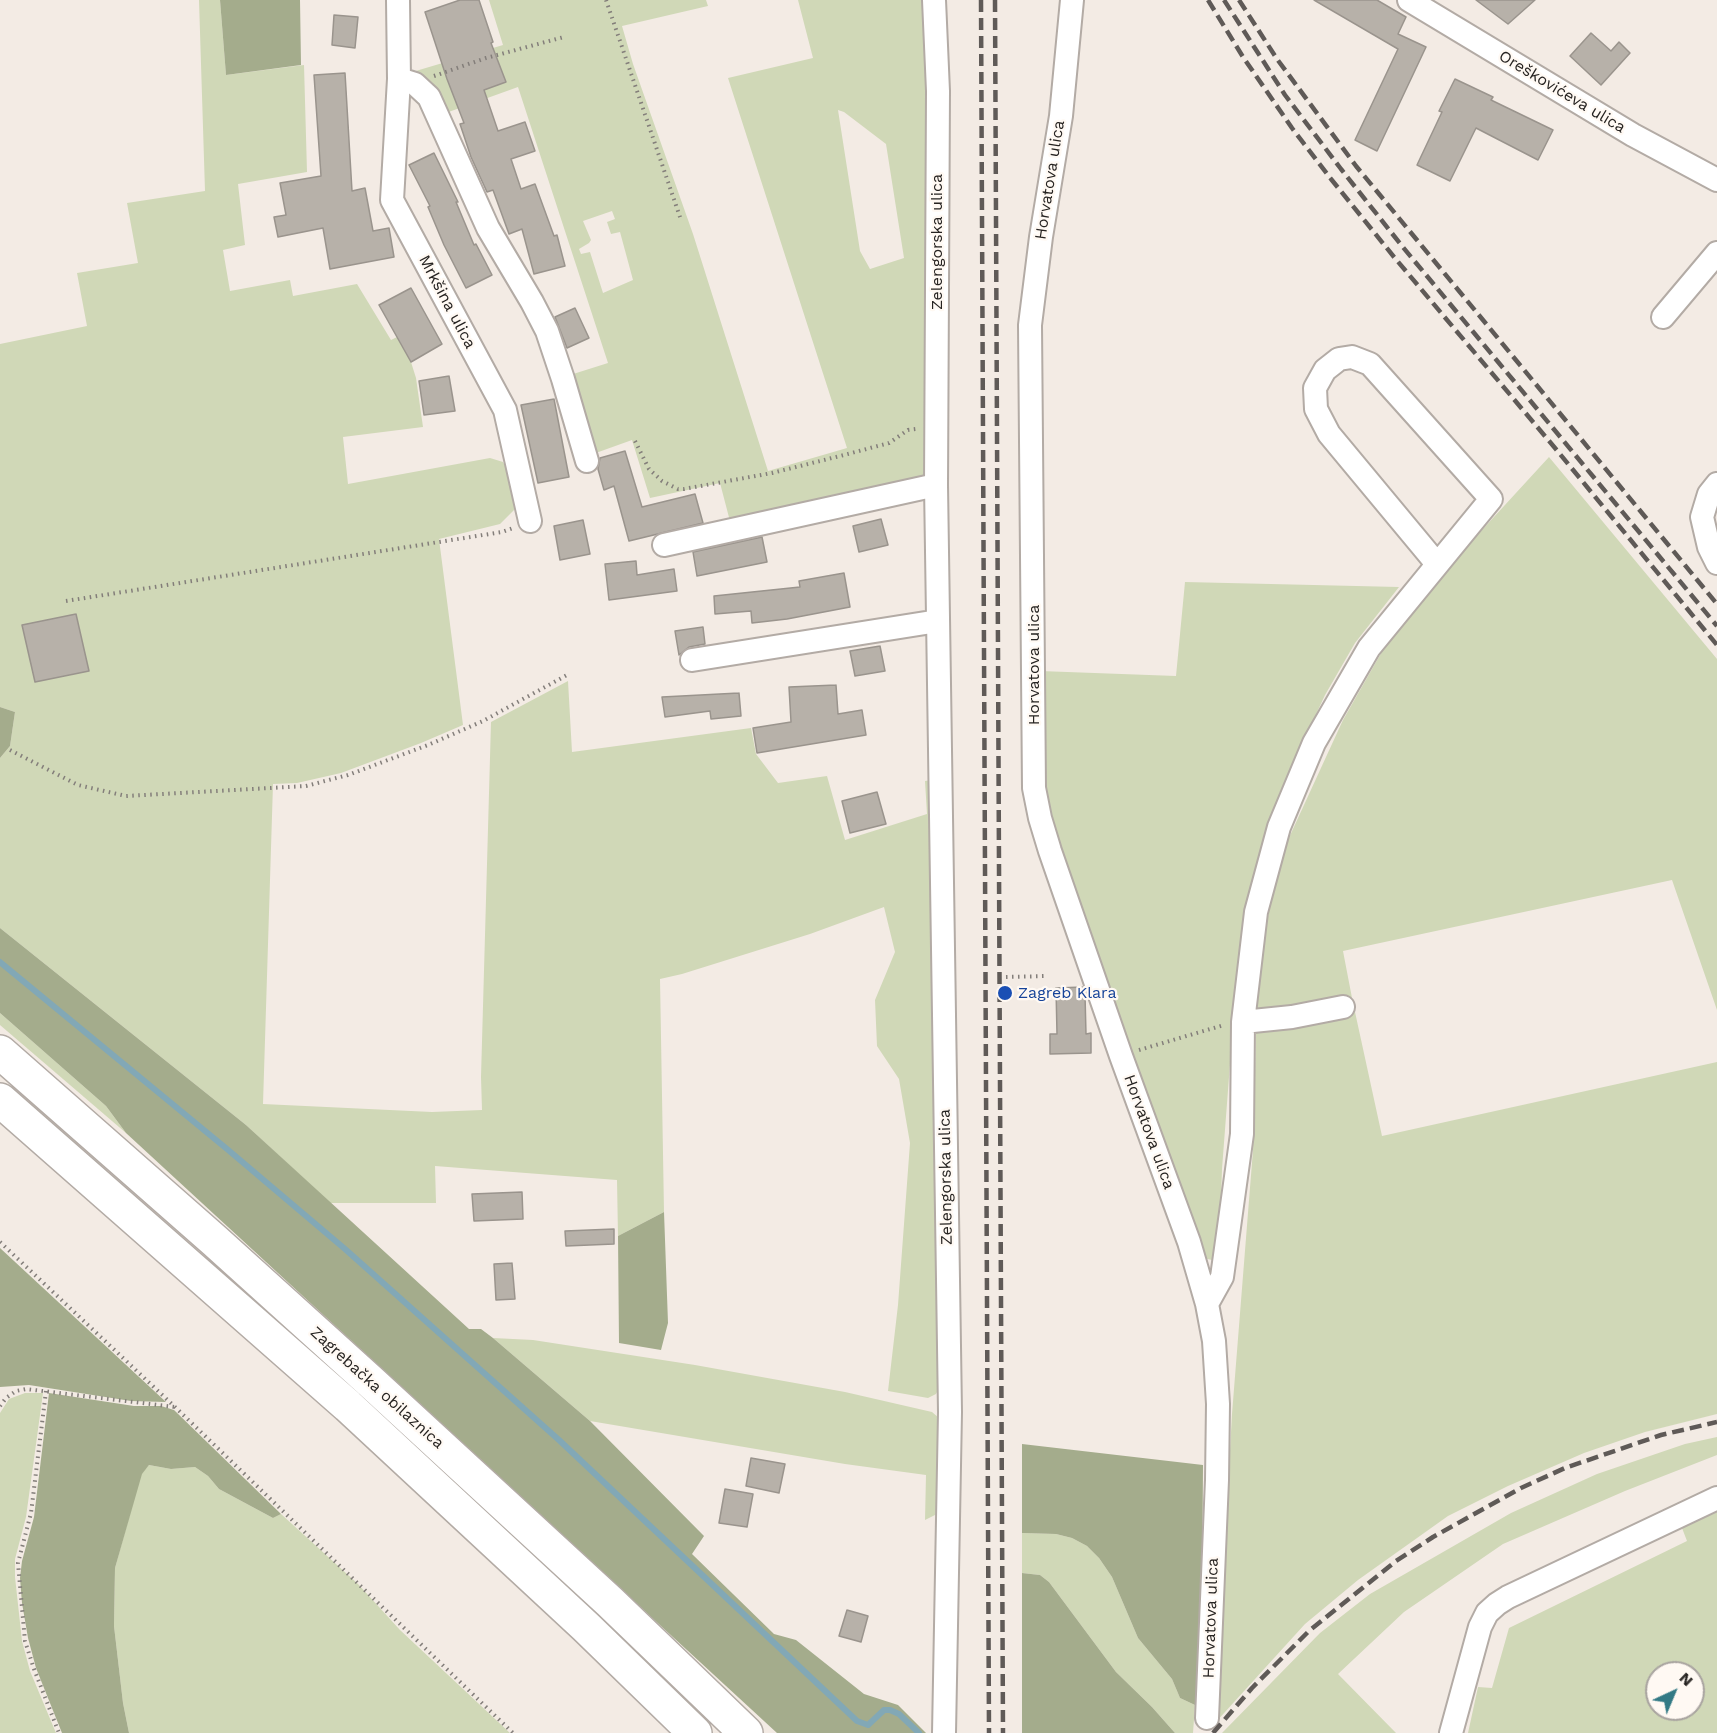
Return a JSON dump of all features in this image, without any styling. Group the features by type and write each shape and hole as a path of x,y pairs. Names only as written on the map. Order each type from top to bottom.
{"highway":[{"name":"Zagrebačka obilaznica","path":"0,1052 371,1382 610,1602 746,1733"},
{"name":"Zagrebačka obilaznica","path":"0,1100 348,1406 578,1619 695,1733"}],"street":[{"name":"Mrkšina ulica","path":"398,0 399,79 392,200 505,410 530,521"},
{"name":"Zelengorska ulica","path":"934,0 938,91 936,485 950,1412 944,1733"},
{"name":"Horvatova ulica","path":"1072,0 1061,116 1041,237 1030,325 1034,788 1050,851 1189,1242 1207,1304 1214,1341 1217,1393 1217,1480 1207,1718"},
{"name":"Oreškovićeva ulica","path":"1409,0 1633,135 1717,180"},
{"path":"399,79 415,84 429,97 488,228 547,331 587,461"},
{"path":"1663,317 1714,265"},
{"path":"1207,1304 1222,1277 1242,1134 1243,1022 1256,912 1279,827 1314,743 1369,648 1491,500 1370,364 1352,357 1339,359 1325,370 1315,388 1316,409 1329,434 1437,564"},
{"path":"1717,484 1709,494 1702,517 1709,547 1717,563"},
{"path":"664,545 936,485"},
{"path":"692,660 938,621"},
{"path":"1243,1022 1292,1017 1343,1007"},
{"path":"1451,1733 1480,1627 1487,1613 1508,1597 1717,1498"}],"path":[{"path":"606,0 681,220"},
{"path":"422,91 434,76 486,58 564,37"},
{"path":"635,441 649,469 662,481 678,489 684,489 772,473 889,442 908,430 936,427"},
{"path":"66,601 502,532 530,521"},
{"path":"10,750 78,785 126,796 306,786 348,774 428,745 483,721 567,675"},
{"path":"1006,977 1047,976"},
{"path":"1121,1056 1231,1023 1243,1022"},
{"path":"0,1242 176,1407 513,1733"},
{"path":"0,1406 16,1391 26,1389 176,1407"},
{"path":"46,1390 31,1513 18,1563 26,1641 34,1670 59,1733"}],"green space":[{"path":"199,0 220,0 226,75 304,65 307,172 238,184 245,245 223,250 230,291 290,280 293,296 357,284 391,340 397,337 411,362 416,378 423,427 343,437 348,484 490,458 503,462 515,484 514,510 500,524 439,539 463,725 341,773 297,783 273,784 263,1104 432,1112 482,1110 491,722 568,681 572,752 751,728 756,754 778,783 827,776 845,840 927,814 925,781 932,780 939,1388 936,1394 928,1398 888,1391 898,1305 910,1143 899,1079 877,1046 875,1000 895,952 884,907 810,934 660,979 664,1212 618,1236 617,1180 435,1166 436,1203 330,1203 246,1125 0,928 0,758 10,746 15,712 0,707 0,344 87,326 77,273 138,263 127,203 205,191"},
{"path":"220,0 300,0 301,65 226,75"},
{"path":"489,0 706,0 708,6 622,26 633,64 693,234 768,471 847,448 728,78 813,58 798,0 928,0 931,469 920,481 731,525 720,483 650,498 632,440 593,454 570,375 608,363 518,87 443,114 409,73 503,45","holes":["838,110 844,112 886,144 904,258 870,269 860,251","612,211 615,219 607,222 611,234 620,232 633,280 603,293 590,252 581,254 579,249 591,240 583,221"]},
{"path":"1549,457 1717,659 1717,1010 1672,880 1343,951 1352,998 1286,1013 1256,1010 1254,997 1272,894 1287,842 1343,720 1384,648 1437,579"},
{"path":"1185,582 1399,587 1355,643 1325,695 1280,792 1265,834 1236,985 1222,1169 1219,1257 1212,1260 1199,1257 1043,796 1040,671 1176,676"},
{"path":"0,707 15,712 10,746 0,758"},
{"path":"0,928 246,1125 469,1329 481,1329 493,1338 590,1421 704,1536 692,1554 774,1634 796,1640 864,1694 898,1705 926,1733 777,1733 126,1133 106,1106 0,1013"},
{"path":"1355,1012 1382,1136 1717,1062 1717,1414 1645,1432 1584,1453 1508,1486 1448,1516 1358,1580 1305,1624 1215,1723 1232,1414 1253,1150 1256,1032"},
{"path":"0,1013 106,1106 126,1133 0,1025"},
{"path":"664,1212 668,1323 661,1350 619,1343 618,1236"},
{"path":"0,1248 166,1402 131,1401 29,1385 0,1387"},
{"path":"493,1338 533,1340 695,1365 845,1392 932,1412 939,1418 937,1514 925,1520 926,1475 845,1464 590,1421"},
{"path":"25,1393 43,1393 26,1517 15,1559 15,1577 22,1641 30,1671 56,1733 0,1733 0,1413 9,1399"},
{"path":"49,1393 134,1406 161,1406 174,1410 281,1514 273,1518 219,1489 208,1476 195,1467 171,1469 149,1465 142,1474 115,1568 114,1626 129,1733 62,1733 36,1668 28,1638 20,1578 22,1561 34,1517"},
{"path":"1717,1437 1717,1455 1625,1491 1503,1544 1404,1612 1338,1674 1396,1733 1222,1733 1320,1633 1370,1594 1511,1513 1597,1474 1685,1444"},
{"path":"1022,1444 1203,1465 1202,1607 1195,1705 1180,1698 1172,1679 1138,1638 1112,1577 1099,1558 1087,1546 1072,1538 1056,1534 1022,1533"},
{"path":"149,1465 171,1469 195,1467 208,1476 219,1489 273,1518 281,1514 358,1584 400,1630 510,1733 129,1733 114,1626 115,1568 141,1474"},
{"path":"1717,1512 1717,1733 1468,1733 1478,1687 1492,1688 1509,1628 1687,1541 1682,1528"},
{"path":"1022,1533 1056,1534 1072,1538 1087,1546 1099,1558 1112,1577 1138,1638 1172,1679 1180,1698 1195,1705 1193,1733 1175,1733 1116,1672 1049,1582 1040,1575 1022,1573"},
{"path":"1022,1573 1040,1575 1049,1582 1116,1672 1175,1733 1022,1733"}],"building":[{"path":"460,0 479,0 493,42 491,43 506,82 484,90 498,131 525,122 535,151 511,159 521,189 535,184 554,236 557,235 565,266 534,274 522,229 509,234 493,190 487,192 471,157 460,124 464,123 425,12"},
{"path":"1314,0 1377,0 1406,17 1398,34 1426,47 1377,151 1355,140 1398,49"},
{"path":"1476,0 1535,0 1508,24"},
{"path":"334,15 358,17 355,48 332,45"},
{"path":"1591,33 1611,51 1619,42 1630,53 1601,85 1570,56"},
{"path":"345,73 352,191 365,188 373,231 389,228 394,257 330,269 323,228 278,237 274,217 286,215 280,183 321,176 314,75"},
{"path":"1455,79 1493,97 1491,100 1553,130 1538,160 1476,128 1450,181 1417,165"},
{"path":"434,153 458,202 456,202 474,245 476,244 492,275 466,288 444,245 428,207 430,206 409,165"},
{"path":"411,288 442,344 411,362 379,305"},
{"path":"575,308 589,338 567,348 555,317"},
{"path":"449,376 455,411 424,415 419,381"},
{"path":"554,399 569,477 538,483 521,405"},
{"path":"625,451 642,507 695,494 703,523 629,541 614,486 604,490 598,469 600,458"},
{"path":"881,519 888,545 859,552 853,526"},
{"path":"583,520 590,554 560,560 554,526"},
{"path":"762,537 767,562 697,576 693,552"},
{"path":"636,561 637,575 674,569 677,591 609,600 605,564"},
{"path":"844,573 850,607 752,623 751,611 715,614 714,596 800,587 799,581"},
{"path":"76,614 89,671 35,682 22,625"},
{"path":"703,627 705,644 689,647 679,655 675,631"},
{"path":"880,646 885,671 855,676 850,651"},
{"path":"836,685 838,714 862,710 866,735 757,753 753,728 791,722 789,687"},
{"path":"739,693 741,716 711,719 710,711 665,717 662,697"},
{"path":"877,792 886,824 850,833 842,801"},
{"path":"1083,987 1086,1034 1091,1033 1091,1053 1050,1054 1050,1034 1057,1034 1056,988"},
{"path":"522,1192 523,1219 474,1221 472,1194"},
{"path":"614,1229 614,1244 566,1246 565,1231"},
{"path":"512,1263 515,1299 496,1300 494,1264"},
{"path":"751,1458 785,1464 779,1493 746,1486"},
{"path":"725,1489 753,1494 747,1527 719,1523"},
{"path":"847,1610 868,1616 861,1642 839,1636"}],"waterway":[{"path":"0,962 345,1249 559,1440 857,1721 868,1725 884,1710 890,1710 899,1714 919,1733"}],"railway":[{"path":"981,0 989,1733"},
{"path":"995,0 1003,1733"},
{"path":"1208,0 1243,57 1331,179 1717,645"},
{"path":"1224,0 1285,95 1341,169 1402,246 1717,626"},
{"path":"1239,0 1277,59 1356,166 1717,604"},
{"path":"1213,1733 1252,1688 1309,1631 1396,1561 1433,1537 1521,1488 1565,1468 1661,1435 1717,1422"}],"place":[{"name":"Zagreb Klara","path":"1005,993"}]}
